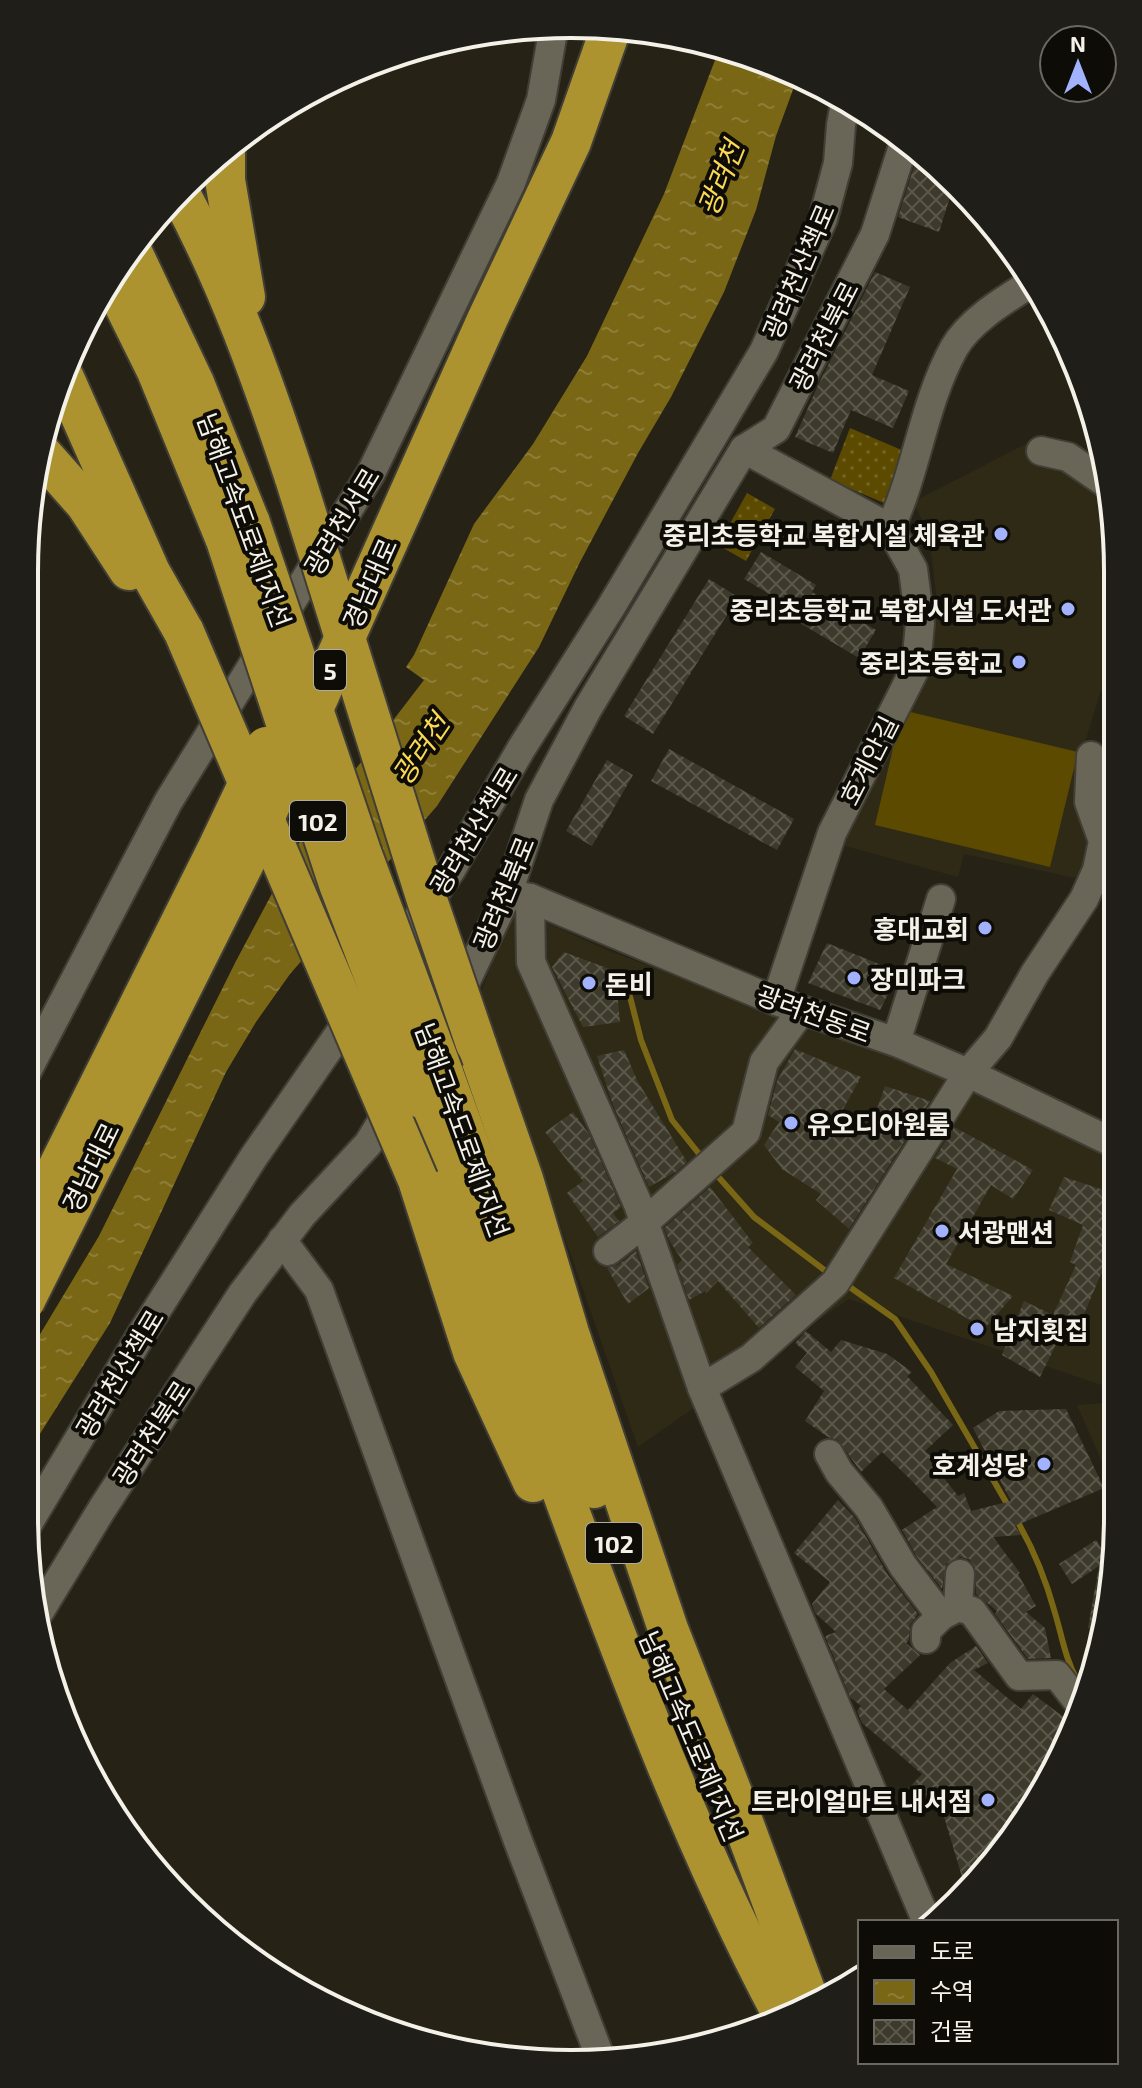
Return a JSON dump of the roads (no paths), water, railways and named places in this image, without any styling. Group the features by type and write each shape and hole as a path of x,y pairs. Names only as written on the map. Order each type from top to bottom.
{"highway":[{"name":"경남대로","path":"38,1208 218,848 367,532 546,135 581,38"},
{"name":"경남대로","path":"38,1274 245,861 487,320 571,142 607,39"},
{"path":"225,166 239,272 269,398"},
{"path":"185,204 223,286 269,398 421,882 523,1179 569,1333 668,1629 807,1995"},
{"name":"남해고속도로제1지선","path":"137,263 194,383 339,884 432,1086 713,1791 806,1995"},
{"name":"남해고속도로제1지선","path":"117,291 238,532"},
{"path":"70,390 150,572 184,632 418,1180 473,1352 553,1525 628,1718 730,1953 760,2015"},
{"path":"49,462 86,504 144,593 184,632"},
{"name":"남해고속도로제1지선","path":"432,1086 482,1278 646,1718 743,1941 779,2007"}],"street":[{"name":"광려천서로","path":"38,1046 168,802 371,473 511,183 541,100 552,39"},
{"name":"광려천산책로","path":"38,1507 144,1330 253,1158 451,870 521,749 611,607 764,351 823,219 838,163 843,112"},
{"name":"광려천북로","path":"45,1602 234,1306 282,1240 368,1144 451,1012 519,896 539,800 588,708 744,449 776,429 875,234 901,153"},
{"path":"744,449 890,528 931,405 955,346 990,309 1023,289"},
{"path":"1041,451 1068,457 1095,476"},
{"name":"호계안길","path":"608,1251 746,1132 764,1062 789,1005 832,833 916,667 920,623 913,569 890,528"},
{"path":"702,1388 751,1358 835,1283 968,1073 998,1038 1035,973 1084,899 1097,870 1103,841 1089,802 1091,756"},
{"path":"519,896 531,962 644,1223 702,1388 924,1916"},
{"name":"광려천동로","path":"519,896 789,1005 896,1042 1104,1138"},
{"path":"896,1042 941,899"},
{"path":"282,1240 319,1290 518,1841 597,2049"},
{"path":"829,1454 839,1472 869,1508 903,1566 942,1621"},
{"path":"942,1621 960,1574"},
{"path":"942,1621 972,1611 1019,1676 1057,1675 1073,1696"}],"water":[{"name":"광려천","path":"716,58 794,87 776,136 756,210 724,292 671,397 579,564 539,647 437,806 290,974 256,1022 226,1072 110,1323 38,1437 38,1338 99,1236 236,961 299,843 424,680 406,667 474,524 533,444 587,356 664,194"}],"waterway":[{"path":"624,973 641,1040 672,1120 704,1160"},
{"path":"714,1172 754,1217 831,1275"},
{"path":"844,1283 895,1319 931,1372 1010,1509"},
{"path":"1016,1519 1043,1576 1077,1680"}],"place":[{"name":"중리초등학교 복합시설 체육관","path":"1001,534"},
{"name":"중리초등학교 복합시설 도서관","path":"1068,609"},
{"name":"중리초등학교","path":"1019,662"},
{"name":"홍대교회","path":"985,928"},
{"name":"장미파크","path":"854,978"},
{"name":"돈비","path":"589,983"},
{"name":"유오디아원룸","path":"791,1123"},
{"name":"서광맨션","path":"942,1231"},
{"name":"남지횟집","path":"977,1329"},
{"name":"호계성당","path":"1044,1464"},
{"name":"트라이얼마트 내서점","path":"988,1800"}]}
